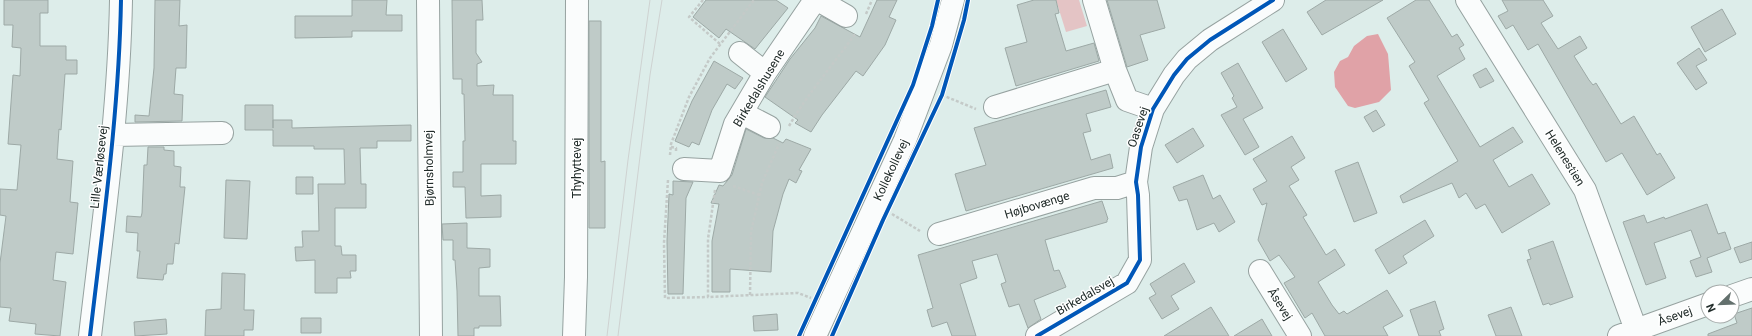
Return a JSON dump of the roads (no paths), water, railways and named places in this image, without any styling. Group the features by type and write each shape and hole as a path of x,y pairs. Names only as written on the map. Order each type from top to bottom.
{"street":[{"name":"Lille Værløsevej","path":"90,336 113,135 120,44 121,0"},
{"name":"Bjørnsholmvej","path":"428,0 430,336"},
{"name":"Thyhyttevej","path":"574,336 576,276 577,0"},
{"path":"817,0 855,23"},
{"name":"Birkedalshusene","path":"684,169 718,176 736,124 742,113 765,73 817,0"},
{"name":"Kollekollevej","path":"815,336 905,140 938,93 941,45 953,0"},
{"path":"1094,0 1115,70 1127,100 1153,110"},
{"name":"Oasevej","path":"1137,188 1141,147 1153,110 1174,75 1187,59 1210,40 1273,0"},
{"name":"Helenestien","path":"1467,0 1585,190 1628,333"},
{"path":"740,53 765,73"},
{"path":"994,107 1115,70"},
{"path":"742,113 780,131"},
{"name":"Lille Værløsevej","path":"113,135 222,133"},
{"name":"Højbovænge","path":"939,234 1094,188 1137,188"},
{"name":"Birkedalsvej","path":"1037,336 1127,283 1140,260 1137,188"},
{"name":"Åsevej","path":"1260,271 1300,336"},
{"path":"1740,293 1752,289"},
{"name":"Åsevej","path":"1628,333 1700,307"}],"tram line":[{"path":"607,336 628,160 650,0"},
{"path":"618,336 650,75 662,0"}]}
